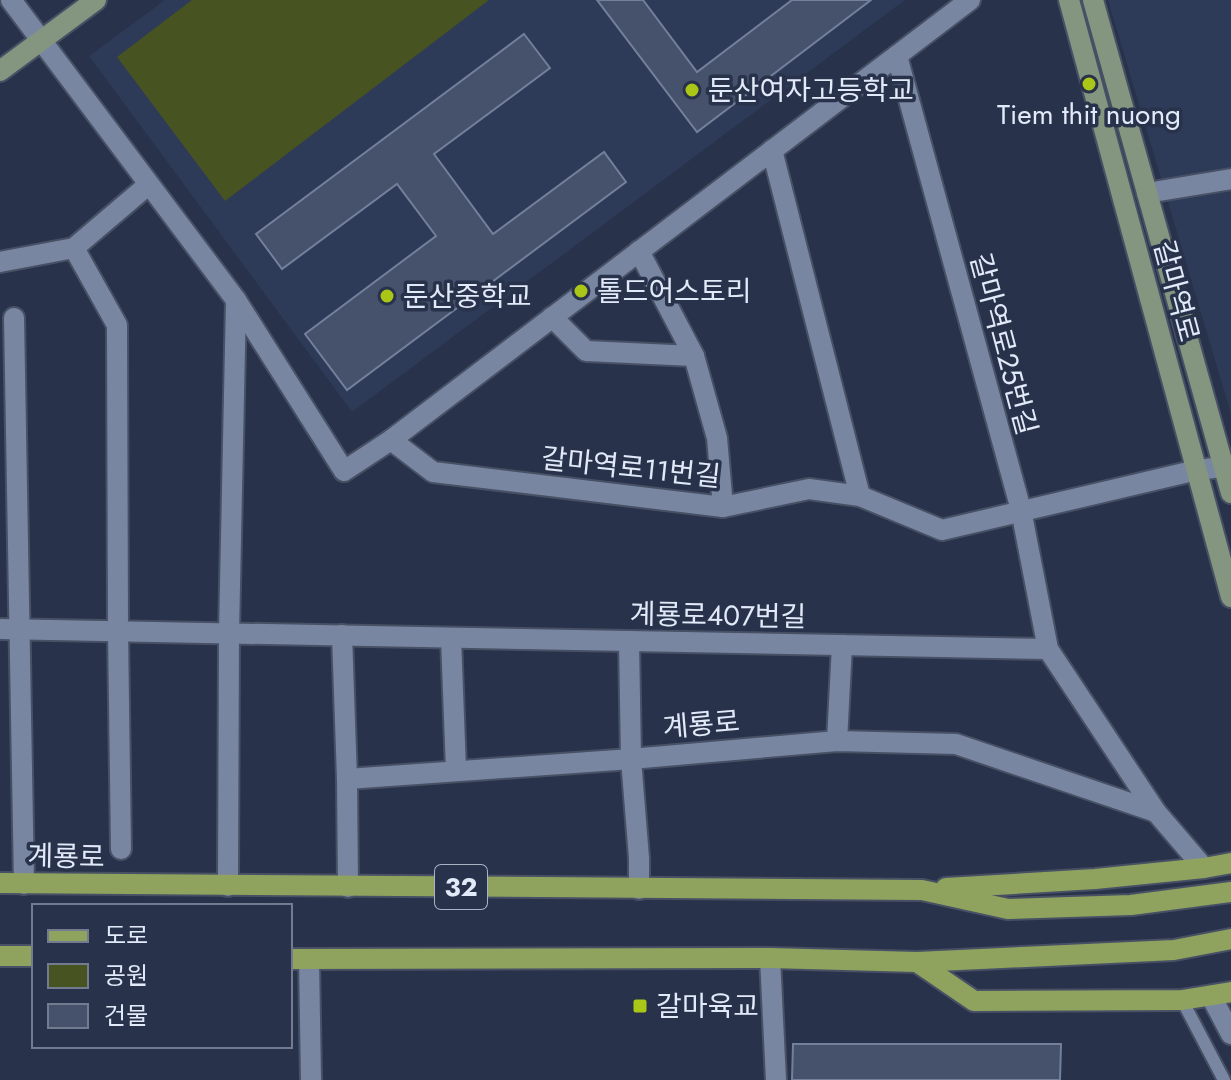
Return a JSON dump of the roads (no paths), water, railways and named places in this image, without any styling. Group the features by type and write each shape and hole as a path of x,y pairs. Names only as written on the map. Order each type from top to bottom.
{"main road":[{"path":"0,71 96,0"},
{"name":"갈마역로","path":"1069,0 1231,597"},
{"name":"갈마역로","path":"1093,0 1227,467 1231,493"},
{"name":"32","path":"922,890 1080,880 1231,863"},
{"name":"계룡로","path":"0,883 922,890 1008,909 1131,905 1231,892"},
{"path":"299,959 770,958 917,962 1174,950 1231,939"},
{"path":"0,956 32,956"},
{"path":"917,962 974,1001 1182,1000 1221,994"}],"street":[{"path":"11,0 236,300 344,471 391,440 970,0"},
{"name":"갈마역로25번길","path":"897,56 1021,510 1048,649"},
{"path":"772,150 860,496"},
{"path":"1147,193 1231,179"},
{"path":"0,262 74,248 148,185"},
{"path":"74,248 117,325 121,849"},
{"path":"639,251 694,356 717,438 723,507"},
{"path":"228,886 229,633 236,300"},
{"path":"552,317 586,351 694,356"},
{"path":"14,318 10,630 24,884"},
{"name":"갈마역로11번길","path":"391,440 433,472 723,507 809,489 860,496 942,530 1197,470 1227,467"},
{"name":"계룡로407번길","path":"10,630 1048,649"},
{"path":"342,635 348,887"},
{"path":"451,638 456,770"},
{"path":"629,641 631,759 639,889"},
{"path":"837,741 842,645"},
{"path":"1048,649 1156,812 1204,868"},
{"name":"계룡로","path":"347,779 837,741 956,744 1156,812"},
{"path":"770,958 776,1080"},
{"path":"299,959 311,1080"},
{"path":"1221,994 1231,1034"}],"lane":[{"path":"1182,1000 1224,1080"}],"place":[{"name":"Tiem thit nuong","path":"1089,84"},
{"name":"둔산여자고등학교","path":"692,90"},
{"name":"톨드어스토리","path":"581,291"},
{"name":"둔산중학교","path":"387,296"},
{"name":"갈마육교","path":"640,1006"}]}
